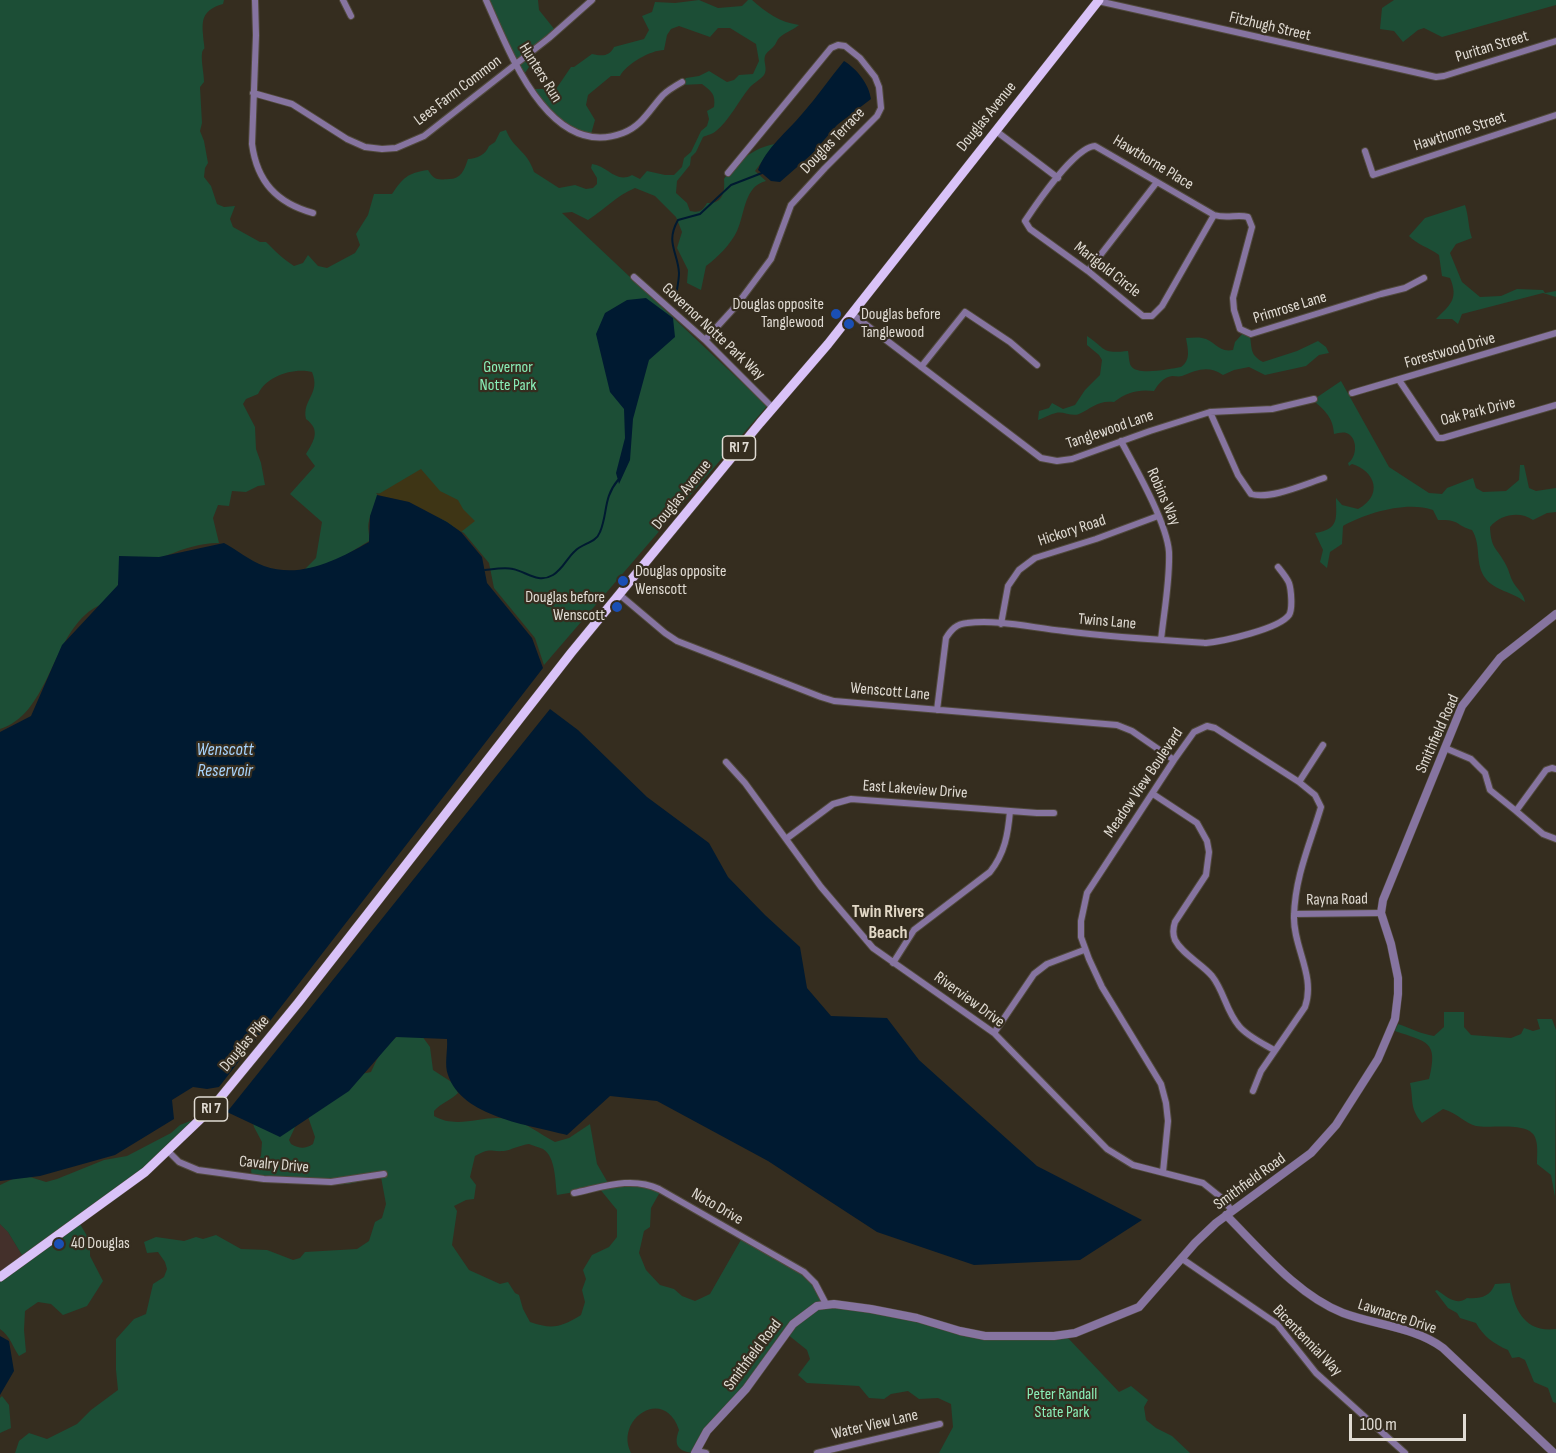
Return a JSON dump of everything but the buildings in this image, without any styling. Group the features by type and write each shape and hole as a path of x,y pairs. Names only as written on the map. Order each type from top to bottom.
{"main road":[{"name":"Douglas Avenue","path":"381,897 571,653 773,408 805,373 1098,0"},
{"name":"Douglas Pike","path":"0,1277 112,1197 169,1152 212,1108 298,1004 381,897"}],"street":[{"path":"255,0 252,144 260,174 265,183 285,201 313,213"},
{"path":"343,0 351,16"},
{"name":"Hunters Run","path":"486,0 515,64 551,115 574,133 598,138 625,133 649,114 664,94 682,82"},
{"name":"Lees Farm Common","path":"254,93 292,104 347,139 365,147 396,148 424,136 591,0"},
{"name":"Fitzhugh Street","path":"1098,0 1436,77"},
{"name":"Puritan Street","path":"1436,77 1556,41"},
{"name":"Douglas Terrace","path":"705,340 736,306 771,259 791,205 877,116 882,101 875,77 860,58 845,46 838,45 831,48 728,173"},
{"name":"Hawthorne Street","path":"1365,151 1373,176 1556,116"},
{"path":"996,131 1058,178"},
{"name":"Hawthorne Place","path":"1058,178 1080,153 1090,146 1095,146 1214,215 1223,218 1248,217"},
{"name":"Marigold Circle","path":"1058,178 1025,220 1030,229 1088,271 1143,316 1152,316 1162,306 1214,215"},
{"path":"1088,271 1158,182"},
{"name":"Primrose Lane","path":"1248,217 1252,227 1233,298 1240,329 1251,334 1381,294 1391,293 1424,278"},
{"name":"Governor Notte Park Way","path":"634,277 705,340 773,408"},
{"path":"921,367 965,312 1010,342 1037,365"},
{"name":"Tanglewood Lane","path":"852,314 1041,458 1057,461 1072,459 1210,412 1272,409 1314,399"},
{"name":"Forestwood Drive","path":"1352,393 1556,333"},
{"name":"Oak Park Drive","path":"1399,380 1438,438 1556,405"},
{"path":"1210,412 1238,475 1251,494 1262,496 1324,478"},
{"name":"Robins Way","path":"1121,441 1158,516 1169,550 1161,640"},
{"name":"Hickory Road","path":"1001,624 1008,586 1019,570 1035,558 1158,516"},
{"name":"Twins Lane","path":"937,710 946,638 959,624 968,622 1001,624 1206,643 1226,641 1281,621 1288,616 1291,610 1289,583 1278,567"},
{"name":"Wenscott Lane","path":"620,595 676,641 834,701 1117,725 1132,730 1174,760"},
{"name":"Smithfield Road","path":"696,1452 706,1431 746,1389 793,1324 817,1306 826,1304 882,1311 986,1336 1054,1336 1075,1333 1139,1307 1181,1258 1229,1213 1311,1153 1336,1125 1382,1052 1395,1019 1398,978 1391,944 1381,913 1391,879 1461,706 1500,658 1556,614"},
{"name":"Meadow View Boulevard","path":"1162,1172 1168,1121 1161,1084 1102,987 1084,950 1081,921 1087,893 1174,760 1194,732 1211,726 1299,782 1315,795 1321,807 1302,864 1294,914 1296,938 1308,980 1307,999 1305,1007 1261,1071 1253,1091"},
{"path":"1299,782 1323,746"},
{"path":"1445,748 1471,759 1485,774 1490,790 1543,834 1556,839"},
{"name":"Riverview Drive","path":"726,762 745,783 822,887 873,948 994,1033 1107,1149 1133,1165 1203,1183 1217,1194 1229,1213"},
{"path":"1516,811 1546,770 1552,768 1556,770"},
{"path":"1153,794 1197,823 1203,831 1209,852 1206,875 1175,922 1173,930 1176,942 1180,948 1204,967 1218,985 1240,1028 1274,1050"},
{"name":"East Lakeview Drive","path":"786,839 833,804 851,799 1054,813"},
{"path":"892,963 914,930 982,880 994,867 1005,845 1010,811"},
{"name":"Rayna Road","path":"1294,914 1381,913"},
{"path":"994,1033 1034,974 1047,964 1084,950"},
{"name":"Cavalry Drive","path":"169,1152 175,1160 185,1166 204,1172 275,1180 331,1182 384,1174"},
{"name":"Noto Drive","path":"574,1193 631,1182 648,1184 804,1272 815,1283 826,1304"},
{"name":"Lawnacre Drive","path":"1229,1213 1263,1254 1315,1298 1341,1312 1423,1337 1443,1348 1554,1453"},
{"name":"Bicentennial Way","path":"1181,1258 1277,1324 1316,1373 1405,1453"},
{"name":"Water View Lane","path":"817,1453 940,1424"},
{"path":"696,1452 706,1453"}],"shaded area":[{"path":"0,1224 8,1232 25,1260 0,1280"}],"green space":[{"name":"Governor Notte Park","path":"0,0 224,0 223,4 206,14 203,24 204,82 200,87 202,123 200,131 208,163 204,177 211,186 217,204 224,207 235,206 230,219 233,227 260,242 266,242 294,266 303,263 308,255 318,266 327,268 355,253 360,245 356,234 368,215 374,194 392,194 406,177 421,171 428,170 434,178 439,179 456,178 463,171 468,159 483,154 495,142 500,132 506,130 512,141 528,159 534,172 559,188 575,185 586,189 593,188 597,184 597,178 591,168 592,164 621,177 632,175 640,179 647,171 674,175 682,167 684,158 691,152 701,131 707,126 709,119 707,111 714,107 713,96 702,84 681,85 686,78 699,76 709,71 727,82 739,75 753,74 759,61 756,44 730,28 718,28 710,37 679,26 671,29 667,35 664,50 652,52 639,59 620,76 611,76 588,95 586,105 595,120 591,134 570,130 532,91 486,0 538,0 539,10 555,30 540,43 525,73 531,89 556,89 571,67 592,54 605,55 610,53 614,47 644,39 649,30 642,16 652,12 655,2 675,3 699,0 718,8 742,6 748,0 752,0 785,22 799,25 781,36 767,53 764,75 750,87 721,127 703,137 691,157 690,165 677,181 676,193 687,203 690,211 700,211 707,203 717,202 720,199 724,179 740,161 760,148 775,144 755,171 766,181 759,184 749,195 740,224 731,241 706,266 701,290 687,283 688,270 677,248 682,232 676,217 655,196 635,188 588,220 572,212 562,213 767,406 544,665 535,638 494,588 489,563 464,533 409,499 376,493 381,499 370,518 369,541 323,569 303,571 316,558 322,522 290,494 315,466 306,454 315,436 315,431 306,419 305,412 313,391 314,380 312,372 297,371 281,374 267,382 258,394 246,399 243,404 255,427 256,449 265,485 246,492 232,491 229,506 218,505 213,518 219,543 182,550 120,576 118,586 111,598 85,615 73,628 28,710 15,721 0,729"},
{"path":"1394,0 1556,0 1556,5 1442,37 1424,28 1403,42 1394,31 1380,29 1382,8"},
{"path":"1465,205 1472,238 1456,244 1450,253 1462,282 1480,297 1501,296 1517,289 1543,290 1545,293 1556,291 1556,297 1543,293 1462,314 1458,324 1452,319 1436,319 1452,301 1453,285 1450,278 1442,276 1439,255 1409,236 1425,218"},
{"path":"1244,332 1250,336 1254,354 1263,362 1297,351 1318,341 1326,347 1329,353 1319,355 1306,366 1265,375 1249,367 1223,375 1207,369 1198,370 1181,376 1169,377 1162,381 1154,391 1133,392 1114,402 1099,403 1076,415 1059,413 1038,420 1039,411 1049,408 1052,403 1063,409 1075,405 1085,390 1100,375 1102,360 1087,345 1087,336 1104,350 1128,351 1131,366 1140,371 1147,371 1181,367 1188,358 1186,338 1206,339 1224,350 1233,350 1235,342"},
{"path":"1341,381 1389,467 1429,493 1442,494 1447,488 1473,478 1476,488 1483,492 1506,491 1519,480 1520,465 1524,465 1529,488 1536,491 1556,488 1556,512 1547,513 1533,520 1522,515 1511,515 1500,519 1490,527 1493,544 1525,602 1494,586 1486,579 1480,567 1477,542 1472,530 1454,521 1438,520 1433,510 1411,507 1387,510 1343,526 1342,544 1330,552 1327,568 1320,562 1323,550 1315,533 1329,529 1335,522 1336,498 1342,505 1358,509 1366,504 1373,491 1373,484 1367,472 1352,464 1349,466 1348,463 1353,458 1355,450 1353,438 1346,433 1334,434 1330,419 1313,400"},
{"path":"1444,1012 1464,1012 1464,1027 1471,1035 1511,1038 1521,1034 1524,1028 1533,1031 1540,1029 1537,1019 1552,1019 1556,1030 1555,1197 1551,1175 1537,1164 1536,1140 1527,1130 1476,1126 1443,1109 1422,1123 1418,1117 1414,1108 1410,1083 1429,1079 1432,1066 1431,1050 1422,1041 1395,1031 1398,1024 1434,1036 1444,1027"},
{"name":"Peter Randall State Park","path":"400,1035 422,1036 430,1047 433,1070 453,1083 458,1093 437,1108 434,1116 452,1122 490,1118 508,1119 527,1125 555,1142 569,1138 590,1124 597,1164 608,1183 641,1183 660,1192 651,1208 650,1227 644,1231 639,1253 646,1270 660,1285 674,1289 682,1296 695,1301 710,1294 742,1238 814,1279 823,1291 827,1303 956,1330 1068,1338 1119,1392 1131,1386 1148,1400 1144,1407 1146,1420 1172,1436 1190,1453 939,1453 953,1427 951,1404 938,1398 919,1399 908,1391 891,1394 884,1399 869,1398 859,1386 807,1383 798,1375 810,1359 807,1350 787,1334 704,1440 699,1453 687,1452 680,1448 677,1441 679,1430 672,1417 663,1410 653,1409 643,1412 629,1429 628,1441 631,1453 15,1453 19,1441 29,1433 47,1439 77,1424 91,1410 118,1390 116,1339 134,1319 146,1314 153,1284 164,1277 167,1269 158,1252 147,1253 144,1242 156,1237 184,1241 216,1235 241,1249 267,1250 293,1260 300,1258 305,1252 357,1249 369,1241 375,1222 382,1218 386,1204 381,1177 348,1184 330,1185 252,1179 251,1169 261,1156 262,1142 252,1119 296,1125 289,1140 291,1144 302,1148 310,1146 315,1137 305,1108 361,1074 371,1072 383,1050","holes":["529,1144 543,1149 550,1158 557,1195 599,1188 617,1210 617,1237 609,1247 592,1255 583,1270 586,1279 582,1290 585,1302 581,1315 557,1326 530,1322 519,1295 508,1282 500,1284 469,1270 452,1245 457,1211 454,1206 474,1199 476,1185 470,1177 475,1156 487,1151 504,1151"]},
{"path":"198,1118 119,1197 80,1224 90,1241 90,1256 103,1281 87,1306 63,1315 51,1304 38,1302 25,1311 26,1352 19,1356 9,1338 0,1329 0,1280 25,1260 8,1232 0,1224 0,1185 15,1178 30,1177 46,1182 104,1160 127,1156 171,1133 180,1125"},
{"path":"1510,1283 1515,1302 1523,1318 1536,1327 1556,1329 1556,1403 1553,1402 1548,1388 1534,1382 1525,1360 1519,1357 1512,1358 1508,1350 1489,1339 1476,1323 1460,1318 1457,1313 1448,1308 1435,1291 1459,1301 1484,1296 1495,1284"},
{"path":"2,1396 9,1405 11,1428 0,1433 0,1398"}],"sand":[{"path":"421,469 440,491 458,500 475,521 461,532 409,502 377,495"}],"water":[{"path":"844,61 862,77 871,99 837,125 812,154 780,182 771,181 758,170 766,154 808,108"},
{"path":"646,298 673,318 675,337 649,360 633,419 630,460 619,484 616,473 625,438 624,409 610,392 596,334 605,313 627,300"},
{"name":"Wenscott Reservoir","path":"377,495 409,502 461,532 482,557 487,583 532,638 543,668 219,1087 207,1089 193,1087 172,1100 174,1119 115,1155 40,1176 0,1181 0,732 31,716 62,645 118,585 119,556 159,557 224,543 264,566 292,570 318,566 369,542 370,516"},
{"path":"550,709 578,730 647,797 709,843 728,877 800,947 807,988 831,1016 887,1018 919,1060 1037,1166 1142,1220 1080,1260 974,1265 877,1232 768,1161 657,1101 610,1096 567,1135 498,1117 467,1101 456,1089 447,1071 447,1039 396,1037 349,1091 280,1137 227,1112"},
{"path":"0,1336 9,1341 14,1371 0,1395"}],"waterway":[{"path":"675,302 679,273 672,241 678,220 700,214 731,185 762,173"},
{"path":"485,570 510,568 537,578 553,575 575,551 598,536 610,493 618,480"}],"place":[{"name":"Douglas opposite Tanglewood","path":"836,314"},
{"name":"Douglas before Tanglewood","path":"849,324"},
{"name":"Douglas opposite Wenscott","path":"623,581"},
{"name":"Douglas before Wenscott","path":"617,607"},
{"name":"40 Douglas","path":"59,1244"}],"district":[{"name":"Twin Rivers Beach","path":"888,922"}]}
